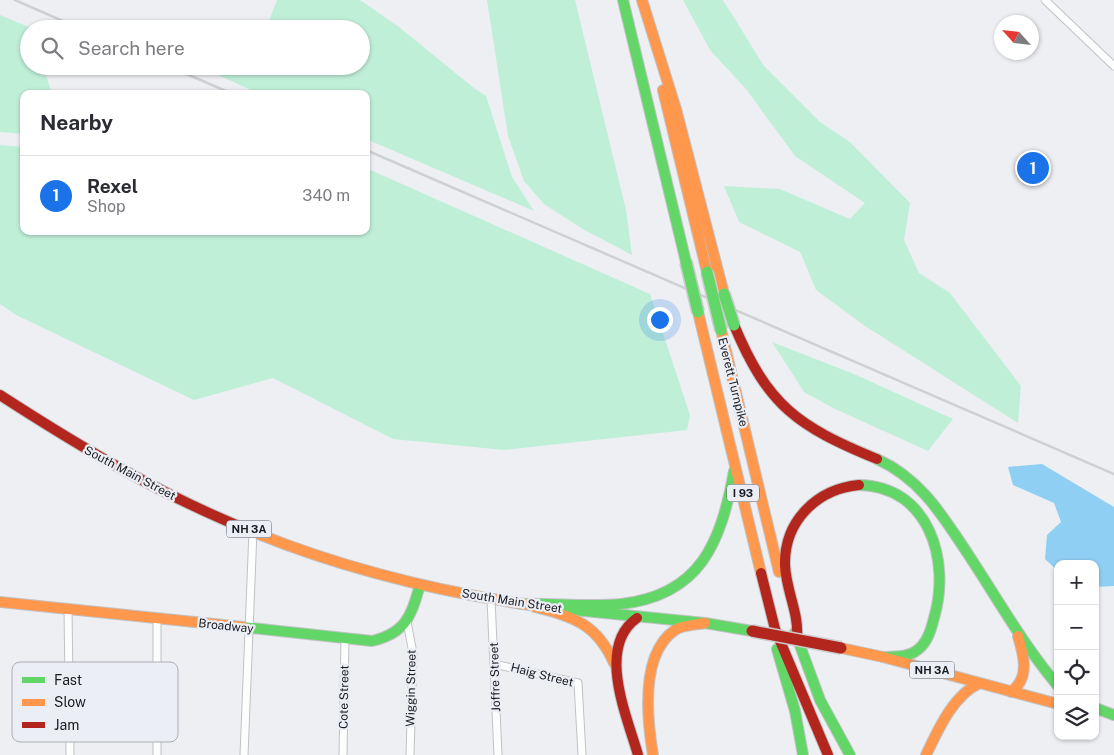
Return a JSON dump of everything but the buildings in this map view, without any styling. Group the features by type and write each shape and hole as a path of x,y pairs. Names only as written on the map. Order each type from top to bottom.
{"main road":[{"name":"Everett Turnpike","path":"623,0 775,629 828,755"},
{"name":"Everett Turnpike","path":"642,0 797,638 820,700 850,755"},
{"path":"642,0 663,58 677,108 724,294 734,325 759,380 775,400 795,419 818,434 885,463 908,477 925,494 948,524 1038,661 1054,681"},
{"name":"South Main Street","path":"0,395 94,455 143,482 253,531 332,562 420,586 521,604 637,618 705,623 752,630 883,657 1054,703"},
{"path":"521,604 620,604 649,600 678,586 704,560 719,536 729,503 736,463"},
{"path":"797,638 797,623 784,564 786,548 795,523 808,506 828,493 853,486 876,487 904,500 924,519 936,545 940,574 936,614 922,646 908,655 883,657"},
{"path":"407,622 420,586"},
{"name":"Broadway","path":"0,602 344,638 382,639 400,631 407,622"},
{"path":"521,604 570,617 591,628 606,647 617,671"},
{"path":"637,618 626,628 618,641 616,655 617,671 638,755"},
{"path":"1011,692 1019,687 1024,672 1021,648 1013,622"},
{"path":"653,755 647,702 656,659 666,639 675,630 705,623"},
{"path":"775,629 778,659 795,711 803,755"},
{"path":"926,755 964,694 975,684 980,683"},
{"path":"1099,710 1114,716"},
{"path":"1099,713 1114,716"}],"street":[{"path":"1045,0 1114,66"},
{"path":"244,755 253,531"},
{"name":"Joffre Street","path":"491,599 498,755"},
{"path":"68,609 69,662"},
{"path":"157,618 157,662"},
{"name":"Wiggin Street","path":"407,622 413,652 410,755"},
{"name":"Cote Street","path":"343,755 344,638"},
{"name":"Haig Street","path":"494,664 578,683 582,755"},
{"path":"70,742 70,755"},
{"path":"157,742 157,755"}],"green space":[{"path":"277,0 360,0 399,27 486,96 512,177 534,211 370,141 370,90 251,90 218,75 370,75 370,20 269,20"},
{"path":"487,0 575,0 626,210 632,255 581,228 544,204 524,181 508,136"},
{"path":"683,0 723,0 764,66 820,122 850,142 910,203 904,240 919,273 950,293 1021,386 1018,423 865,326 816,290 800,252 739,222 724,186 780,189 850,219 865,203 795,156 746,89 710,50"},
{"path":"0,15 20,23 20,75 46,75 51,90 20,90 20,134 0,132"},
{"path":"0,145 20,147 20,235 370,235 370,170 650,294 690,415 687,430 504,450 393,439 273,378 194,400 16,315 0,304"},
{"path":"772,342 854,374 953,419 928,451 833,408 804,392"}],"water":[{"path":"1042,464 1114,507 1114,586 1099,587 1099,560 1054,560 1054,567 1045,559 1047,535 1061,522 1054,503 1013,485 1008,467"}],"railway":[{"path":"15,0 61,20"},
{"path":"189,75 224,90"},
{"path":"370,152 1114,474"}],"traffic: fast":[{"path":"623,0 686,262"},
{"path":"686,262 698,312"},
{"path":"707,272 721,330"},
{"path":"724,294 734,325"},
{"path":"877,459 906,477 929,499 968,554 1022,638 1054,681"},
{"path":"521,604 621,604 648,599 671,589 688,577 703,561 714,542 729,497 734,471"},
{"path":"859,485 883,489 903,498 918,512 929,530 936,551 939,573 939,596 933,623 926,641 920,648 904,656 883,657"},
{"path":"243,627 372,641 383,638 400,628 410,614 420,585"},
{"path":"564,609 705,623 752,631"},
{"path":"795,632 820,700 850,755"},
{"path":"777,649 795,711 803,755"},
{"path":"1099,709 1114,715"}],"traffic: slow":[{"path":"642,0 676,109 724,294"},
{"path":"663,90 707,272"},
{"path":"698,312 761,573"},
{"path":"721,330 779,572"},
{"path":"256,533 357,568 425,586 530,605"},
{"path":"0,602 243,627"},
{"path":"535,607 561,614 583,624 600,639 614,663"},
{"path":"653,755 648,706 651,671 656,655 664,641 678,628 705,623"},
{"path":"1011,692 1021,680 1024,666 1018,636"},
{"path":"841,648 883,657 1054,703"},
{"path":"926,755 941,724 954,704 970,689 980,683"}],"traffic: jam":[{"path":"734,325 759,375 788,410 826,436 877,459"},
{"path":"0,395 124,470 189,504 256,533"},
{"path":"797,638 796,619 785,565 786,549 790,535 806,510 816,501 829,493 859,485"},
{"path":"761,573 775,629 828,755"},
{"path":"637,618 625,631 618,646 616,664 622,702 638,755"},
{"path":"752,631 841,648"}],"place":[{"name":"Rexel","path":"1033,168"}]}
